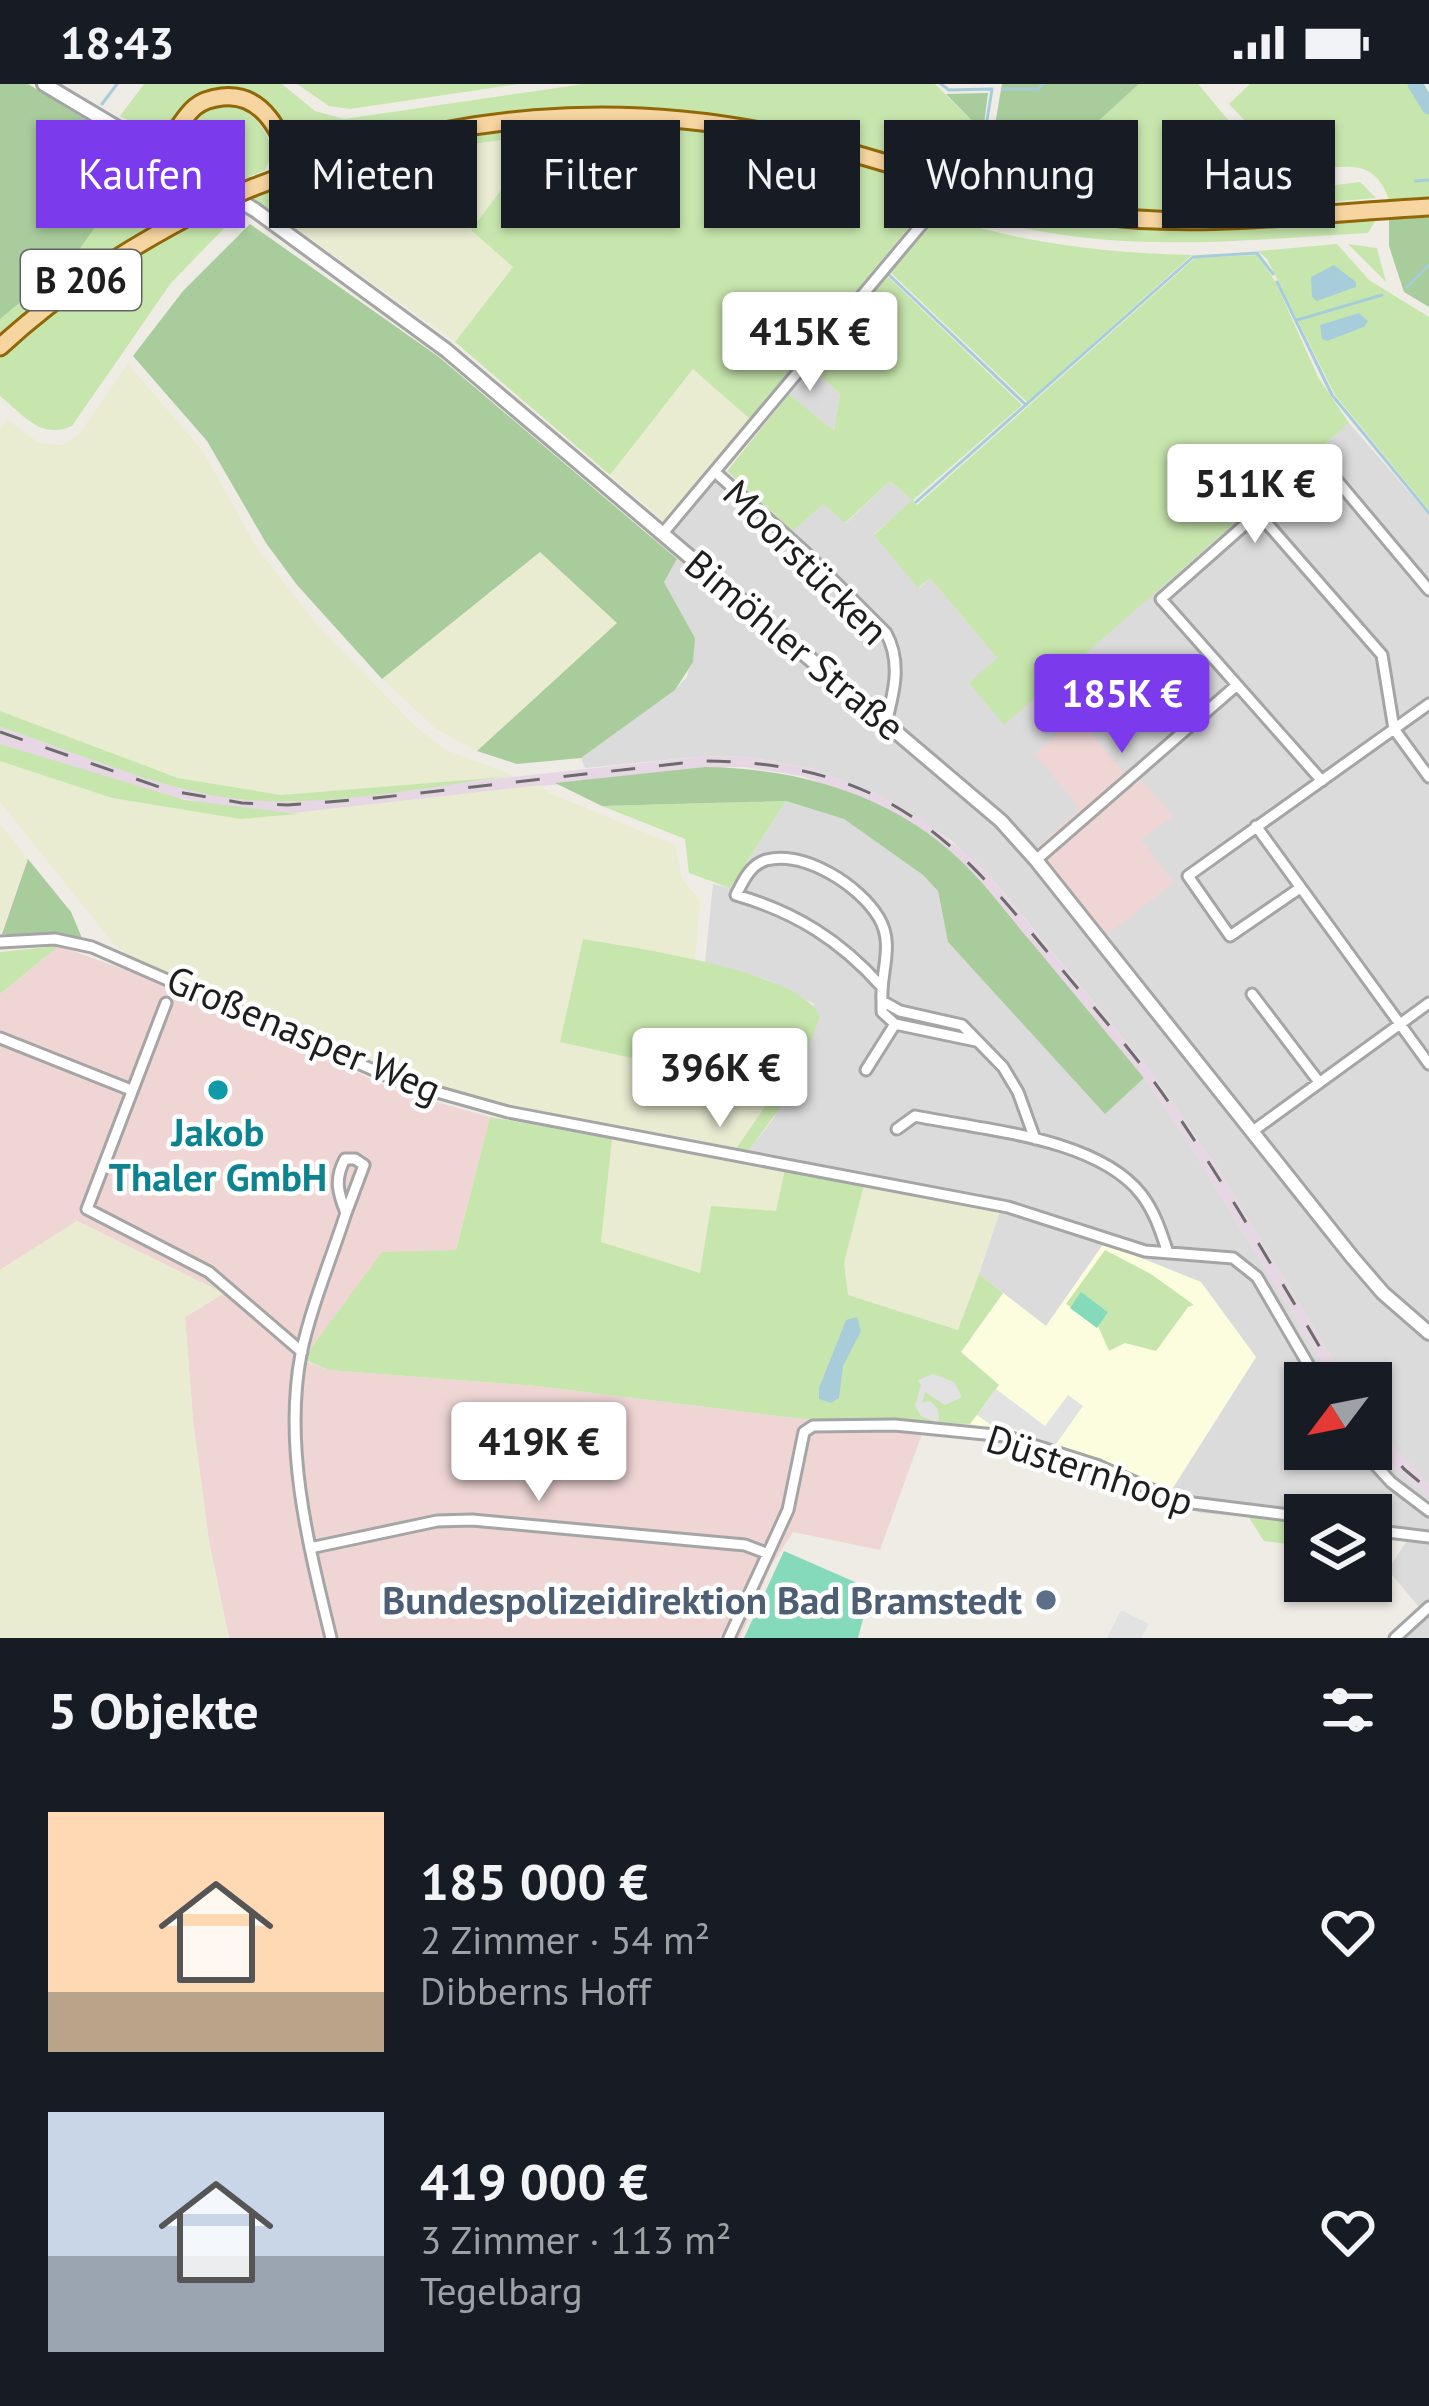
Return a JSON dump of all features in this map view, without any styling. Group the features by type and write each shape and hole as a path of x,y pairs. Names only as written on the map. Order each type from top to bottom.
{"main road":[{"path":"186,120 196,107 214,98 238,96 261,107 270,120"},
{"name":"B 206","path":"477,124 575,115 655,117 781,135 1003,198 1088,215 1183,219 1429,207"},
{"name":"B 206","path":"0,347 122,252 207,207 269,181"}],"street":[{"name":"Bimöhler Straße","path":"44,84 106,120"},
{"name":"Bimöhler Straße","path":"245,204 464,365 1001,821 1383,1293 1429,1333"},
{"path":"663,532 919,228"},
{"path":"1322,781 1162,599 1319,459 1429,590"},
{"name":"Moorstücken","path":"716,472 886,633 897,667 886,723"},
{"path":"1258,513 1382,655 1394,729 1429,777"},
{"path":"1036,860 1237,686"},
{"path":"1300,889 1230,935 1188,876 1429,704"},
{"path":"1256,826 1429,1064"},
{"path":"881,986 844,946 804,921 736,895 753,868 766,860 785,860 848,885 881,920 887,960 882,1012 895,1024 976,1041"},
{"name":"Großenasper Weg","path":"0,942 55,939 92,947 401,1082 508,1112 1008,1207 1145,1252 1219,1254 1246,1266 1257,1277 1307,1362"},
{"path":"1252,994 1319,1082"},
{"path":"883,1000 900,1010 962,1025 1011,1080 1035,1139"},
{"path":"166,1003 87,1209 209,1272 302,1352"},
{"path":"1252,1131 1429,1003"},
{"path":"866,1070 895,1024"},
{"path":"0,1038 130,1090"},
{"path":"897,1129 915,1116 1035,1139 1104,1162 1139,1191 1157,1220 1168,1253"},
{"path":"331,1638 310,1548 296,1440 302,1352 364,1165 355,1159 345,1159 338,1171 346,1213"},
{"name":"Düsternhoop","path":"766,1553 788,1510 804,1432 813,1426 895,1425 1005,1436 1099,1466 1178,1501 1284,1514"},
{"path":"1380,1470 1429,1511"},
{"path":"310,1548 428,1522 472,1520 745,1545 766,1553 729,1638"},
{"path":"1392,1533 1429,1538"},
{"path":"1395,1638 1429,1607"}],"shaded area":[{"path":"501,139 501,190 477,221 477,143"},
{"path":"296,228 472,228 513,267 455,342"},
{"path":"128,364 203,451 257,548 317,625 417,728 446,750 515,776 281,795 178,778 0,711 0,428 8,420 39,443 63,445 79,434"},
{"path":"811,367 840,394 834,432 789,394"},
{"path":"694,369 751,420 665,522 610,475"},
{"path":"1349,423 1429,515 1429,1485 1392,1445 1392,1362 1334,1362 1214,1163 1151,1072 997,885 952,841 879,795 810,768 747,757 707,756 585,768 581,758 687,677 695,638 664,582 677,559 652,538 715,461 793,531 823,503 846,523 890,481 913,501 874,534 919,588 930,578 997,658 1004,724","holes":["1141,780 1141,840 1037,848 1080,809"]},
{"path":"540,552 618,622 477,751 436,729 382,679"},
{"path":"1077,717 1134,785 1141,780 1173,816 1141,840 1174,883 1106,935 1036,848 1080,809 1035,754"},
{"path":"0,727 173,786 244,800 327,797 707,756 747,757 810,768 879,795 920,818 979,864 1151,1072 1214,1163 1334,1362 1322,1362 1144,1078 971,871 914,824 875,803 802,776 744,767 705,767 298,814 235,809 159,794 0,744"},
{"path":"0,761 112,798 241,819 541,785 549,793 675,845 682,879 700,900 695,960 583,939 777,1090 734,1152 496,1103 382,1068 128,955 113,943 0,802"},
{"path":"786,801 844,819 938,891 948,942 1106,1113 1144,1078 1322,1362 1284,1362 1284,1470 1392,1470 1392,1465 1429,1496 1429,1638 1388,1638 1419,1607 1392,1575 1392,1564 1406,1542 1392,1539 1392,1494 1284,1494 1284,1520 1201,1513 1165,1501 1256,1357 1046,1326 979,1274 1000,1211 741,1160 774,1118 814,1004 766,979 705,963 713,884 730,888"},
{"path":"0,824 28,859 0,935"},
{"path":"59,946 184,991 394,1090 490,1117 456,1250 382,1253 311,1348 307,1362 329,1370 537,1386 803,1419 926,1423 880,1550 793,1532 771,1566 740,1638 229,1638 209,1542 185,1317 223,1294 77,1221 0,1270 0,994"},
{"path":"612,1139 785,1169 777,1211 701,1273 601,1243"},
{"path":"864,1185 1000,1211 959,1330 848,1295 844,1263"},
{"path":"77,1221 224,1293 185,1317 209,1542 229,1638 0,1638 0,1270"},
{"path":"1104,1243 1201,1282 1256,1357 1170,1492 1035,1438 970,1424 999,1385 961,1352 1003,1293 1046,1326"},
{"path":"933,1374 954,1382 962,1397 945,1405 925,1392 922,1403 930,1401 938,1409 936,1422 921,1416 915,1406 918,1380"},
{"path":"996,1389 1045,1426 1068,1395 1083,1406 1056,1444 1049,1443 1016,1429 998,1430 977,1415"},
{"path":"1392,1445 1429,1485 1429,1496 1395,1469"},
{"path":"1121,1610 1149,1624 1141,1638 1107,1638"}],"green space":[{"path":"0,84 28,84 87,120 36,120 36,228 95,228 71,261 0,319"},
{"path":"144,84 282,84 315,111 344,119 584,84 935,84 971,120 884,120 884,157 860,150 860,120 733,120 578,110 450,120 283,120 255,96 234,91 202,95 173,120 120,116"},
{"path":"297,84 518,84 350,109 329,106"},
{"path":"1002,84 1139,84 1100,120 996,120"},
{"path":"1139,84 1198,84 1228,120 1162,120 1160,212 1138,211 1138,120 1100,120"},
{"path":"1250,84 1417,84 1429,105 1429,198 1389,200 1371,173 1335,167 1335,120 1244,120 1229,104"},
{"path":"988,93 985,120 971,120 946,94"},
{"path":"226,106 257,120 269,142 265,170 245,179 245,120 195,120"},
{"path":"680,128 704,130 704,228 860,228 860,162 884,170 884,228 908,228 751,420 693,369 610,475 455,342 513,267 471,230 501,190 501,228 680,228"},
{"path":"501,129 501,140 477,143 477,131"},
{"path":"1360,182 1376,198 1335,202 1335,185"},
{"path":"269,192 269,209 251,199"},
{"path":"1429,216 1429,307 1404,292 1389,246 1389,219"},
{"path":"1377,218 1368,233 1255,240 1147,242 1026,228 1335,228 1335,220"},
{"path":"250,224 439,357 677,559 664,582 695,638 693,662 675,690 581,758 517,764 477,751 617,623 540,552 382,679 297,585 266,543 207,441 133,356 183,291"},
{"path":"95,228 151,228 50,297 0,338 0,319 71,261"},
{"path":"190,228 224,228 171,283 72,426 41,428 0,396 0,358 26,333 81,290"},
{"path":"926,228 982,228 1062,245 1192,255 1027,402 890,272"},
{"path":"1337,244 1369,280 1429,317 1429,510 1335,395 1267,259 1258,251"},
{"path":"1348,244 1377,248 1386,282"},
{"path":"1257,255 1275,281 1318,377 1349,423 1004,725 969,683 997,658 930,578 918,588 874,535 912,500 890,481 845,523 823,504 793,531 727,471 789,394 834,431 840,394 811,367 886,275 1022,405 913,500 917,505 1195,258"},
{"path":"0,711 178,778 281,795 515,776 348,798 281,801 216,796 154,781 0,727"},
{"path":"0,744 185,800 298,814 241,819 112,798 0,761"},
{"path":"705,767 778,773 849,792 945,846 980,880 1144,1078 1105,1114 948,942 938,891 844,819 786,801 602,806 555,783"},
{"path":"786,801 730,888 689,873 685,839 602,806"},
{"path":"28,859 71,912 82,938 2,934"},
{"path":"583,939 749,974 806,1000 820,1016 791,1093 746,1154 734,1152 776,1090 560,1042"},
{"path":"59,946 0,994 0,952"},
{"path":"490,1117 612,1139 601,1242 700,1273 711,1206 776,1211 785,1169 864,1185 844,1263 848,1295 958,1330 979,1274 1003,1293 961,1352 999,1385 970,1424 803,1419 537,1386 329,1370 307,1361 311,1348 382,1252 456,1250"},
{"path":"1105,1250 1151,1274 1194,1305 1156,1351 1125,1343 1109,1351 1098,1326 1107,1311 1081,1293 1071,1307 1066,1304"},
{"path":"1081,1292 1108,1312 1097,1328 1070,1308"},
{"path":"1248,1516 1284,1520 1284,1543 1264,1541"},
{"path":"784,1551 871,1589 858,1638 744,1638"}],"water":[{"path":"1334,265 1356,287 1317,301 1312,297 1311,277"},
{"path":"1359,313 1368,321 1364,327 1322,339 1320,325"},
{"path":"857,1317 861,1331 843,1366 839,1398 831,1403 819,1399 846,1320"}],"waterway":[{"path":"102,104 117,84"},
{"path":"941,84 949,90 992,89 987,120"},
{"path":"1003,89 1038,89 1043,84"},
{"path":"1415,84 1429,107"},
{"path":"1415,181 1429,180"},
{"path":"876,272 907,234"},
{"path":"916,502 1193,257 1257,253 1273,274"},
{"path":"1407,287 1429,265"},
{"path":"888,274 1026,405"},
{"path":"1277,282 1332,395 1429,513"},
{"path":"1297,320 1382,295"}],"railway":[{"path":"0,732 171,791 242,803 367,799 700,761 800,770 871,793 938,836 978,873 1127,1047 1215,1172 1329,1362"},
{"path":"1392,1454 1429,1490"}],"place":[{"name":"Jakob Thaler GmbH","path":"218,1090"},
{"name":"Bundespolizeidirektion Bad Bramstedt","path":"1046,1600"}]}
